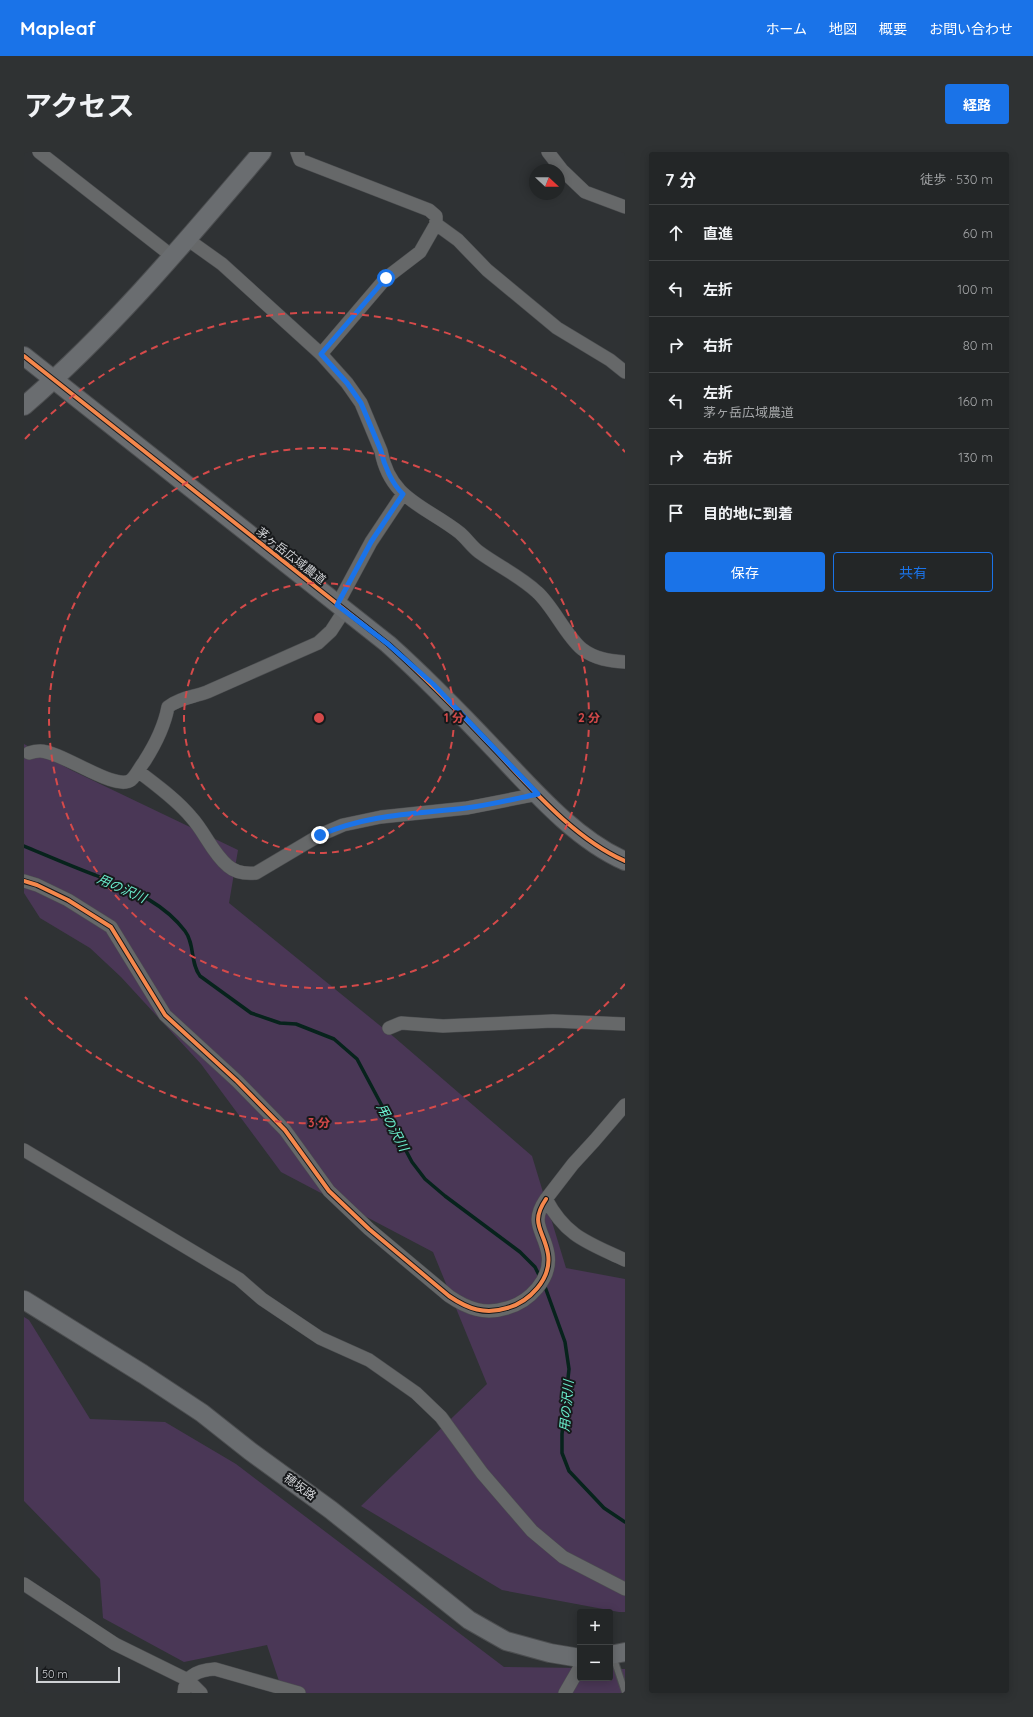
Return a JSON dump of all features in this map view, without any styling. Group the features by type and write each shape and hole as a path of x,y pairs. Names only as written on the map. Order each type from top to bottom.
{"street":[{"path":"39,152 172,256"},
{"path":"24,406 54,380 172,256 262,152"},
{"path":"297,152 300,160 430,210 436,216 436,224 420,252 386,278 321,354"},
{"path":"548,152 562,170 585,192 625,207"},
{"path":"436,224 458,240 487,270 557,328 610,360 625,372"},
{"path":"187,239 222,264 321,354 347,383 361,403 379,444 383,459 397,489 461,533 478,552 538,592 582,648 596,657 612,661 625,662"},
{"name":"茅ヶ岳広域農道","path":"24,356 388,644 433,684 549,806 584,835 611,854 625,860"},
{"path":"29,753 40,751 53,753 106,779 125,782 132,780 155,745 165,720 168,707 176,701 202,694 318,643 331,631 371,542 403,494"},
{"path":"138,771 165,792 191,817 228,867 237,872 247,874 256,872 320,835 343,825 381,816 468,808 538,794"},
{"path":"24,881 37,885 68,900 111,927 165,1015 237,1081 285,1130 329,1191 369,1229 450,1296 463,1305 479,1311 498,1311 516,1306 531,1296 546,1276 548,1254 537,1221 540,1209 572,1164 596,1140 625,1105"},
{"path":"389,1028 401,1023 443,1026 553,1021 625,1024"},
{"path":"24,1150 238,1279 262,1299 320,1338 369,1360 416,1393 442,1417 482,1473 532,1531 563,1557 584,1570 625,1589"},
{"path":"546,1199 554,1213 566,1228 581,1239 625,1260"},
{"name":"穂坂路","path":"24,1300 143,1374 202,1413 331,1510 469,1620 506,1641 550,1653 577,1658"},
{"path":"24,1584 115,1644 188,1680 201,1693"},
{"path":"184,1693 188,1680 197,1672 215,1669 299,1693"},
{"path":"564,1693 577,1672"}],"lane":[{"path":"616,1654 625,1692"}],"shaded area":[{"path":"24,744 71,770 238,850 229,903 394,1037 532,1156 566,1268 625,1279 625,1612 502,1590 361,1506 487,1384 433,1252 281,1172 201,1064 121,977 90,948 40,918 24,893"},
{"path":"24,1317 29,1320 90,1419 165,1422 236,1464 504,1667 577,1668 577,1681 613,1681 613,1669 625,1669 625,1693 283,1693 267,1645 184,1662 103,1618 100,1579 24,1501"}],"waterway":[{"name":"用の沢川","path":"24,846 133,891 166,911 176,920 188,936 195,965 200,976 251,1013 280,1023 296,1024 334,1039 357,1059 412,1162 425,1179 445,1196 520,1252 535,1267 540,1277"},
{"name":"用の沢川","path":"544,1284 565,1342 569,1369 562,1434 562,1453 569,1471 604,1508 625,1522"}],"cycle path":[{"path":"24,356 388,644 443,696 525,782 572,827 607,852 625,861"},
{"path":"24,881 37,885 68,900 111,927 165,1015 237,1081 285,1130 329,1191 369,1229 456,1301 477,1310 491,1311 515,1305 531,1295 543,1280 548,1263 548,1254 538,1221 541,1208 546,1199"}],"route":[{"path":"320,835 343,825 381,816 468,808 538,794 433,684 388,644 337,605 371,542 403,494 397,489 383,459 374,432 361,403 347,383 321,354 386,278"}]}
